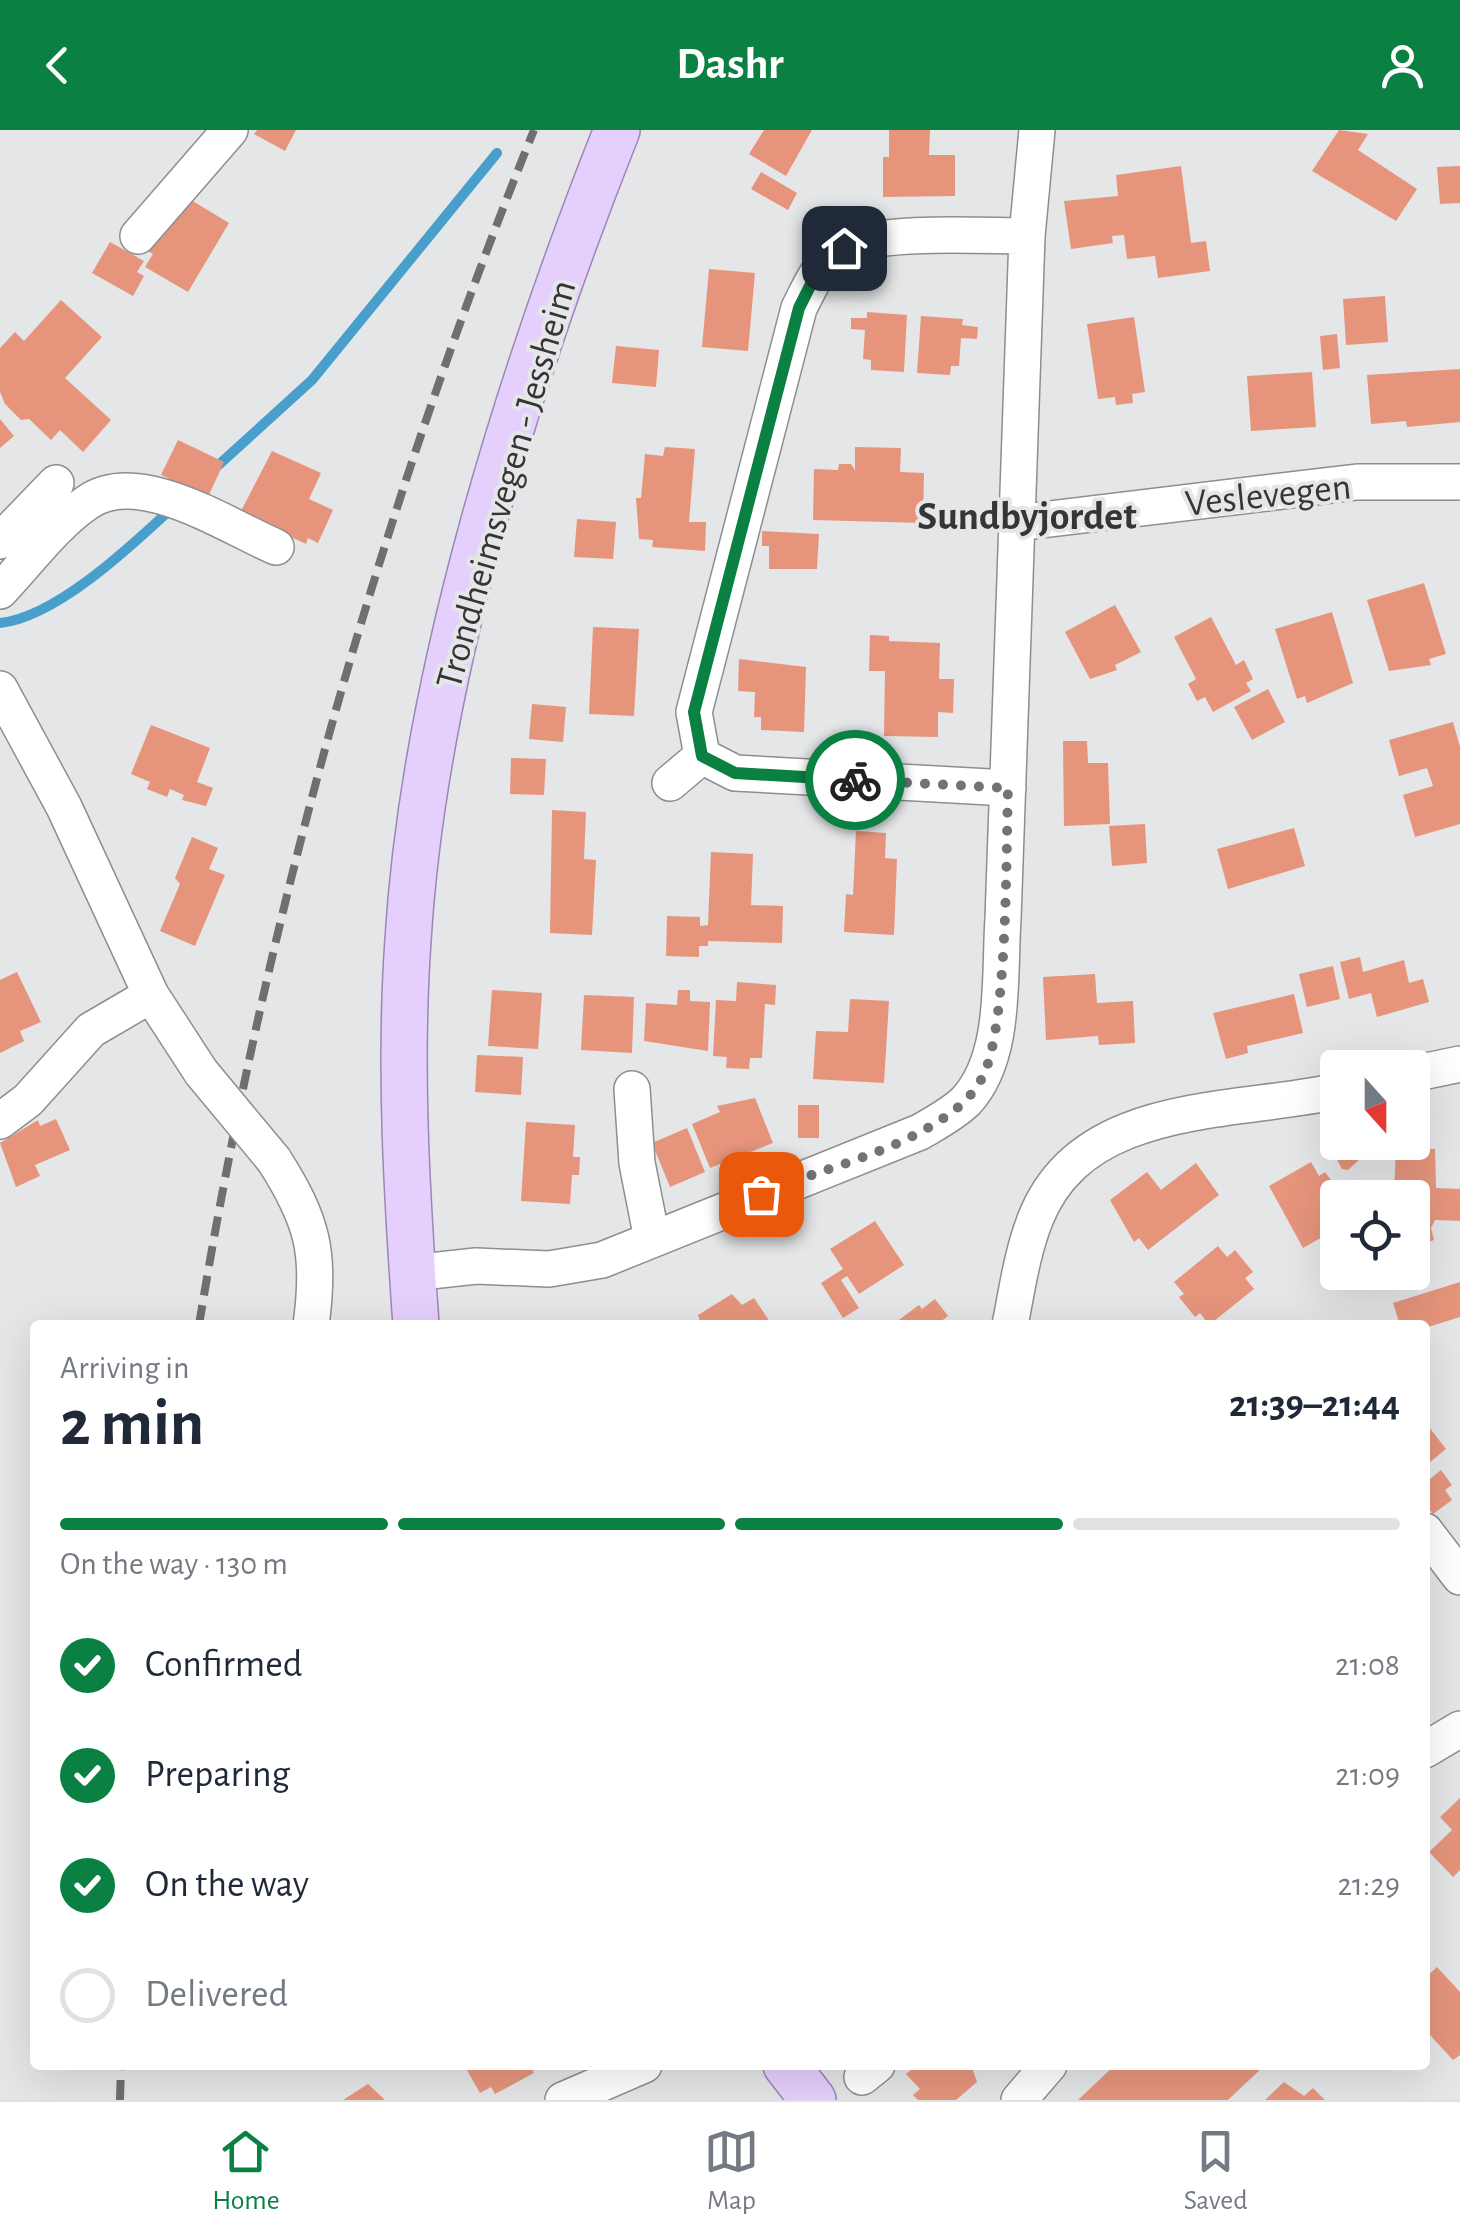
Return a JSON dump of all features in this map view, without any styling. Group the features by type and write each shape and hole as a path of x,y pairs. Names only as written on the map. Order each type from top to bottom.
{"main road":[{"name":"Trondheimsvegen - Jessheim","path":"416,1320 403,1107 408,938 429,775 459,620 515,424 576,232 617,130"},
{"path":"790,2070 813,2100"}],"street":[{"path":"138,236 230,130"},
{"path":"412,1273 476,1266 577,1267 920,1132 965,1102 984,1077 995,1030 1008,788 1027,236 1037,130"},
{"path":"702,756 694,712 799,308 818,270 844,248 876,240 1027,236"},
{"name":"Veslevegen","path":"1017,523 1356,482 1460,482"},
{"path":"0,541 56,483"},
{"path":"0,592 84,504 106,491 126,487 150,492 276,548"},
{"path":"0,689 64,807 151,995 202,1072 274,1160 296,1194 312,1232 317,1270 311,1320"},
{"path":"670,783 702,756"},
{"path":"702,756 735,773 1008,788"},
{"path":"0,1121 28,1100 90,1030 151,995"},
{"path":"1430,1070 1460,1064"},
{"path":"632,1089 637,1163 652,1239"},
{"path":"1011,1320 1036,1216 1066,1169 1094,1146 1130,1128 1320,1094"},
{"path":"1430,1538 1460,1577"},
{"path":"1430,1747 1460,1729"},
{"path":"563,2100 632,2070"}],"building":[{"path":"257,130 296,130 285,151 254,134"},
{"path":"764,130 812,130 786,176 749,154"},
{"path":"889,130 930,130 929,155 955,155 955,196 883,197 883,157 889,157"},
{"path":"1339,130 1368,134 1358,150 1417,189 1396,221 1312,171"},
{"path":"1181,166 1191,243 1206,241 1210,271 1158,278 1155,256 1127,259 1124,235 1112,236 1113,243 1071,249 1064,201 1118,196 1116,175"},
{"path":"1460,166 1460,203 1440,204 1437,167"},
{"path":"761,172 797,193 788,210 751,189"},
{"path":"186,197 229,223 188,292 145,267 153,254 146,250"},
{"path":"110,242 144,261 137,272 144,276 133,296 92,273"},
{"path":"709,269 755,273 748,351 702,347"},
{"path":"1385,296 1388,342 1346,345 1343,299"},
{"path":"61,300 102,337 65,378 111,420 83,452 60,430 51,440 29,419 21,420 5,404 0,392 0,348 15,332 24,341"},
{"path":"867,312 907,315 904,372 871,370 871,360 863,359 865,330 851,329 851,318 867,318"},
{"path":"921,316 963,319 962,325 978,327 977,339 961,338 959,366 951,366 950,375 917,373"},
{"path":"1134,317 1145,392 1132,394 1133,403 1116,405 1115,397 1098,399 1087,324"},
{"path":"1337,334 1340,368 1323,370 1320,336"},
{"path":"616,346 659,350 656,387 612,383"},
{"path":"1460,369 1460,422 1407,427 1406,421 1371,424 1367,375"},
{"path":"1312,372 1316,427 1251,431 1247,376"},
{"path":"0,419 14,436 0,448"},
{"path":"178,440 224,462 208,497 161,475"},
{"path":"665,447 695,449 689,522 706,522 705,551 652,547 653,540 639,539 636,498 641,498 645,454 663,456"},
{"path":"855,447 901,448 900,472 924,473 923,523 813,520 814,469 838,470 839,464 851,464 855,470"},
{"path":"272,451 321,473 309,499 333,510 318,543 308,538 306,544 240,513"},
{"path":"577,519 616,522 613,559 574,557"},
{"path":"762,531 819,534 817,569 769,569 769,546 762,546"},
{"path":"1424,583 1446,654 1429,659 1431,665 1389,671 1367,600"},
{"path":"1115,605 1141,652 1115,665 1117,670 1090,679 1065,632"},
{"path":"1332,612 1353,683 1307,703 1305,696 1297,699 1275,629"},
{"path":"1211,617 1236,665 1244,660 1253,679 1246,683 1251,691 1213,712 1205,697 1197,701 1188,684 1196,679 1174,637"},
{"path":"593,627 639,629 634,716 589,714"},
{"path":"870,635 889,636 889,641 940,643 939,679 954,679 953,713 938,712 938,737 884,736 885,671 869,671"},
{"path":"739,659 806,667 804,732 761,730 761,717 754,717 755,692 738,691"},
{"path":"1268,689 1285,722 1252,740 1234,707"},
{"path":"532,704 566,707 563,742 529,739"},
{"path":"1453,722 1460,747 1460,824 1415,837 1403,795 1433,786 1427,768 1399,776 1389,740"},
{"path":"151,725 210,748 197,782 213,788 206,806 182,800 184,795 170,789 167,797 147,789 150,782 131,774"},
{"path":"1063,741 1087,741 1088,763 1108,763 1110,824 1064,826"},
{"path":"511,758 546,759 544,795 510,794"},
{"path":"552,810 586,812 584,859 596,860 592,935 550,933"},
{"path":"1145,824 1147,863 1112,866 1109,826"},
{"path":"1294,828 1305,866 1228,889 1217,849"},
{"path":"856,831 886,833 885,858 897,859 894,935 844,932 846,894 853,895"},
{"path":"192,837 218,848 209,869 225,875 195,946 160,931 180,884 175,878"},
{"path":"711,852 753,854 751,905 783,906 782,943 708,941 708,946 699,946 699,957 666,956 667,916 700,917 700,926 708,925"},
{"path":"1360,957 1363,972 1404,960 1409,983 1423,979 1429,1002 1377,1017 1371,993 1349,999 1340,962"},
{"path":"1333,966 1340,999 1307,1007 1299,974"},
{"path":"17,972 41,1022 20,1031 24,1041 0,1053 0,980"},
{"path":"1095,974 1097,1003 1133,1001 1135,1043 1099,1045 1098,1036 1046,1040 1043,977"},
{"path":"737,982 776,985 775,1005 765,1004 762,1058 750,1058 749,1069 726,1068 727,1057 713,1056 716,1000 736,1001"},
{"path":"492,990 542,993 538,1049 488,1046"},
{"path":"678,990 690,990 690,1001 710,1002 708,1051 644,1041 646,1003 677,1005"},
{"path":"1294,994 1303,1033 1247,1046 1248,1053 1226,1059 1213,1013"},
{"path":"584,995 634,997 632,1053 581,1050"},
{"path":"850,999 889,1001 884,1083 813,1079 816,1031 848,1032"},
{"path":"477,1055 523,1057 521,1095 475,1092"},
{"path":"755,1098 773,1143 710,1168 692,1124 720,1112 717,1106"},
{"path":"798,1105 819,1105 819,1138 798,1138"},
{"path":"56,1119 70,1150 35,1165 40,1176 16,1187 0,1143 38,1120 40,1126"},
{"path":"526,1122 575,1125 573,1157 580,1157 579,1175 572,1175 570,1204 521,1201"},
{"path":"687,1128 705,1172 670,1187 652,1143"},
{"path":"1430,1149 1435,1149 1436,1188 1460,1189 1460,1221 1435,1220 1431,1228 1434,1240 1430,1242 1430,1180 1395,1180 1395,1160 1430,1160"},
{"path":"1337,1160 1359,1160 1348,1170 1342,1169"},
{"path":"1311,1162 1319,1176 1325,1172 1331,1180 1320,1180 1320,1238 1303,1248 1269,1186"},
{"path":"1196,1163 1219,1195 1148,1250 1139,1238 1134,1242 1110,1200 1147,1172 1161,1190"},
{"path":"875,1221 904,1265 859,1294 847,1276 841,1280 859,1308 843,1318 821,1283 843,1269 830,1249"},
{"path":"1218,1246 1227,1257 1235,1250 1253,1272 1245,1278 1254,1289 1215,1320 1205,1320 1200,1313 1195,1317 1179,1297 1184,1294 1174,1282"},
{"path":"1460,1282 1460,1317 1430,1326 1430,1320 1398,1320 1393,1303"},
{"path":"732,1294 742,1305 754,1298 769,1320 700,1320 698,1315"},
{"path":"935,1299 948,1316 943,1320 899,1320 919,1305 922,1309"},
{"path":"1430,1428 1446,1449 1430,1462"},
{"path":"1441,1470 1452,1485 1445,1490 1452,1500 1433,1514 1430,1510 1430,1479"},
{"path":"1460,1798 1460,1870 1453,1877 1430,1853 1452,1830 1440,1817"},
{"path":"1437,1967 1460,1992 1460,2055 1453,2060 1430,2035 1430,1973"},
{"path":"467,2070 534,2073 495,2094 491,2087 480,2093"},
{"path":"911,2070 973,2070 977,2082 956,2100 918,2100 913,2095 920,2089 906,2074"},
{"path":"1110,2070 1260,2070 1228,2100 1078,2100"},
{"path":"1284,2082 1304,2096 1313,2088 1325,2100 1265,2100"},
{"path":"368,2084 385,2100 343,2100"}],"waterway":[{"path":"213,470 312,380 497,153"},
{"path":"0,623 22,618 68,594 114,560 171,509"}],"railway":[{"path":"200,1320 258,1020 334,718 426,421 534,130"},
{"path":"120,2100 121,2070"}],"way so far":[{"path":"761,1194 920,1132 946,1117 965,1102 984,1077 990,1053 1003,920 1008,788 855,780"}],"district":[{"name":"Sundbyjordet","path":"1027,515"}],"route":[{"path":"844,248 818,270 799,308 694,712 702,756 735,773 855,780"}]}
